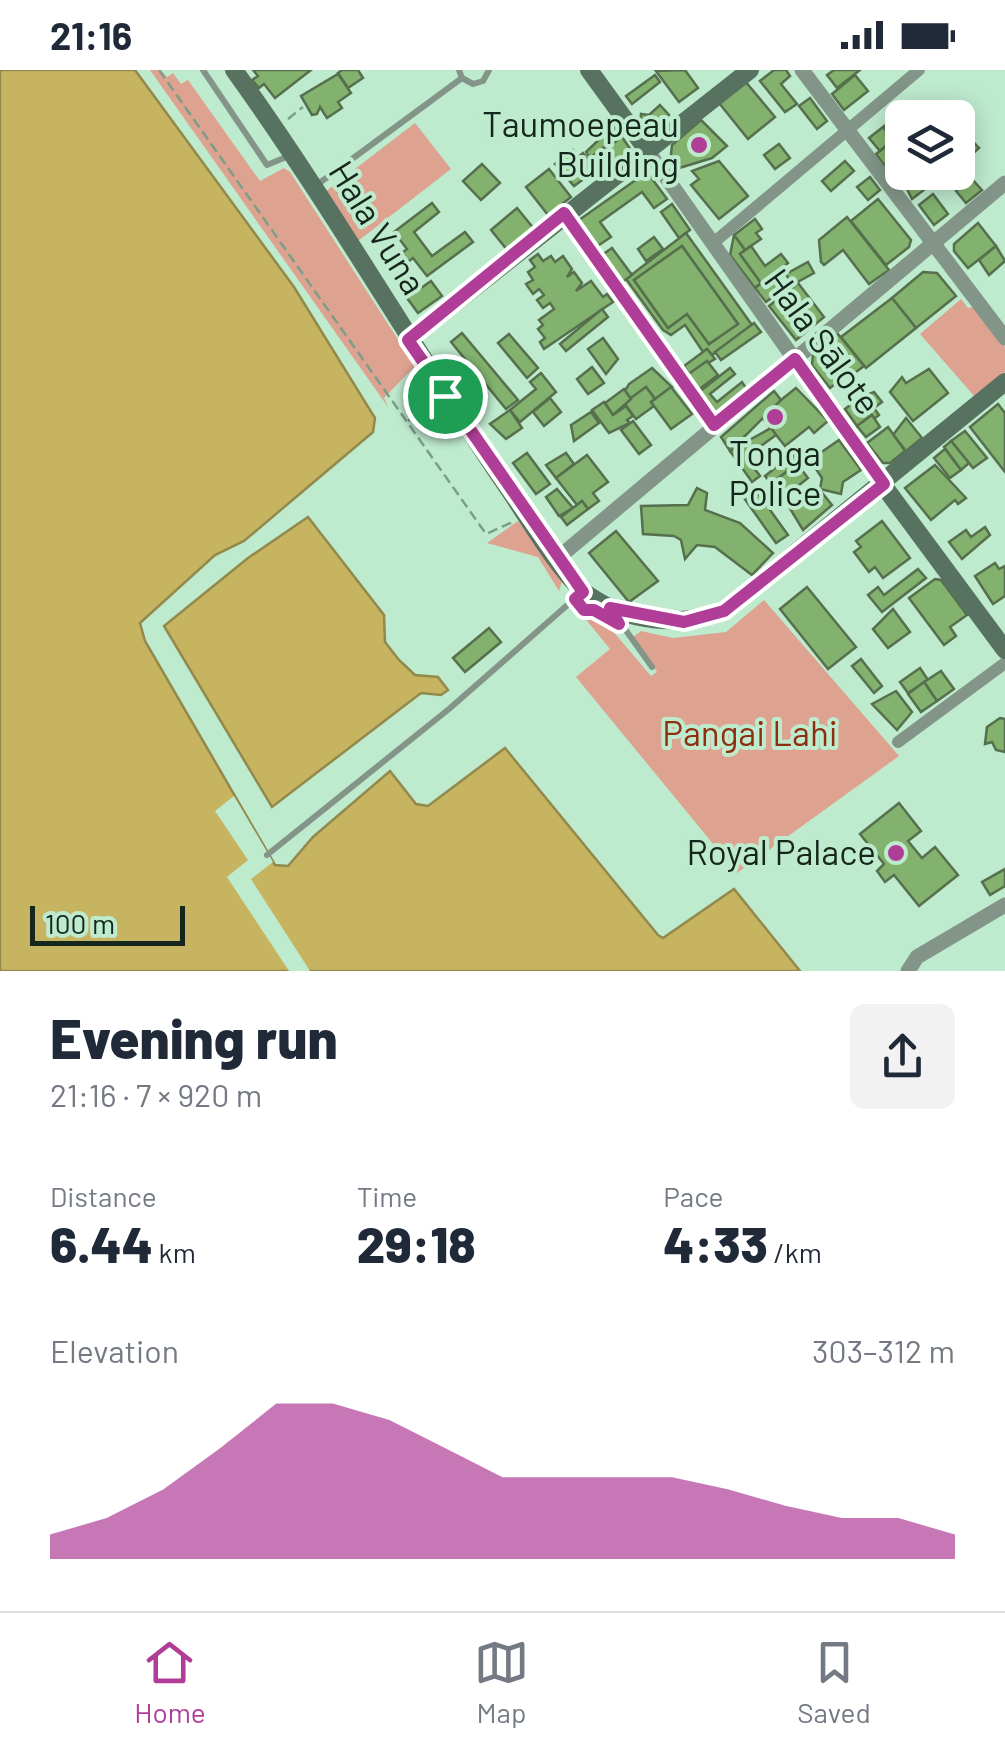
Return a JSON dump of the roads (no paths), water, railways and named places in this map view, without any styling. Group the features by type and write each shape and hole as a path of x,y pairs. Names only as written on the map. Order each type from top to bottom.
{"main road":[{"name":"Hala Vuna","path":"234,70 314,187 445,396 558,558 583,592 610,608 684,622 724,611 1005,382"},
{"name":"Hala Sālote","path":"590,70 648,150"},
{"path":"408,340 564,213 750,70"},
{"name":"Hala Sālote","path":"884,484 1005,650"}],"street":[{"path":"802,70 1005,338"},
{"path":"712,244 919,70"},
{"name":"Hala Sālote","path":"648,150 884,484"},
{"path":"558,558 1005,183"},
{"path":"564,213 714,425"},
{"path":"898,742 1005,663"},
{"path":"912,964 1005,906"}],"lane":[{"path":"203,70 267,164 292,154"},
{"path":"314,187 460,74 478,84 489,70"},
{"path":"267,855 450,709 583,592"},
{"path":"610,608 652,667"}],"place":[{"name":"Taumoepeau Building","path":"699,145"},
{"name":"Tonga Police","path":"775,417"},
{"name":"Royal Palace","path":"896,853"}],"park label":[{"name":"Pangai Lahi","path":"750,734"}]}
